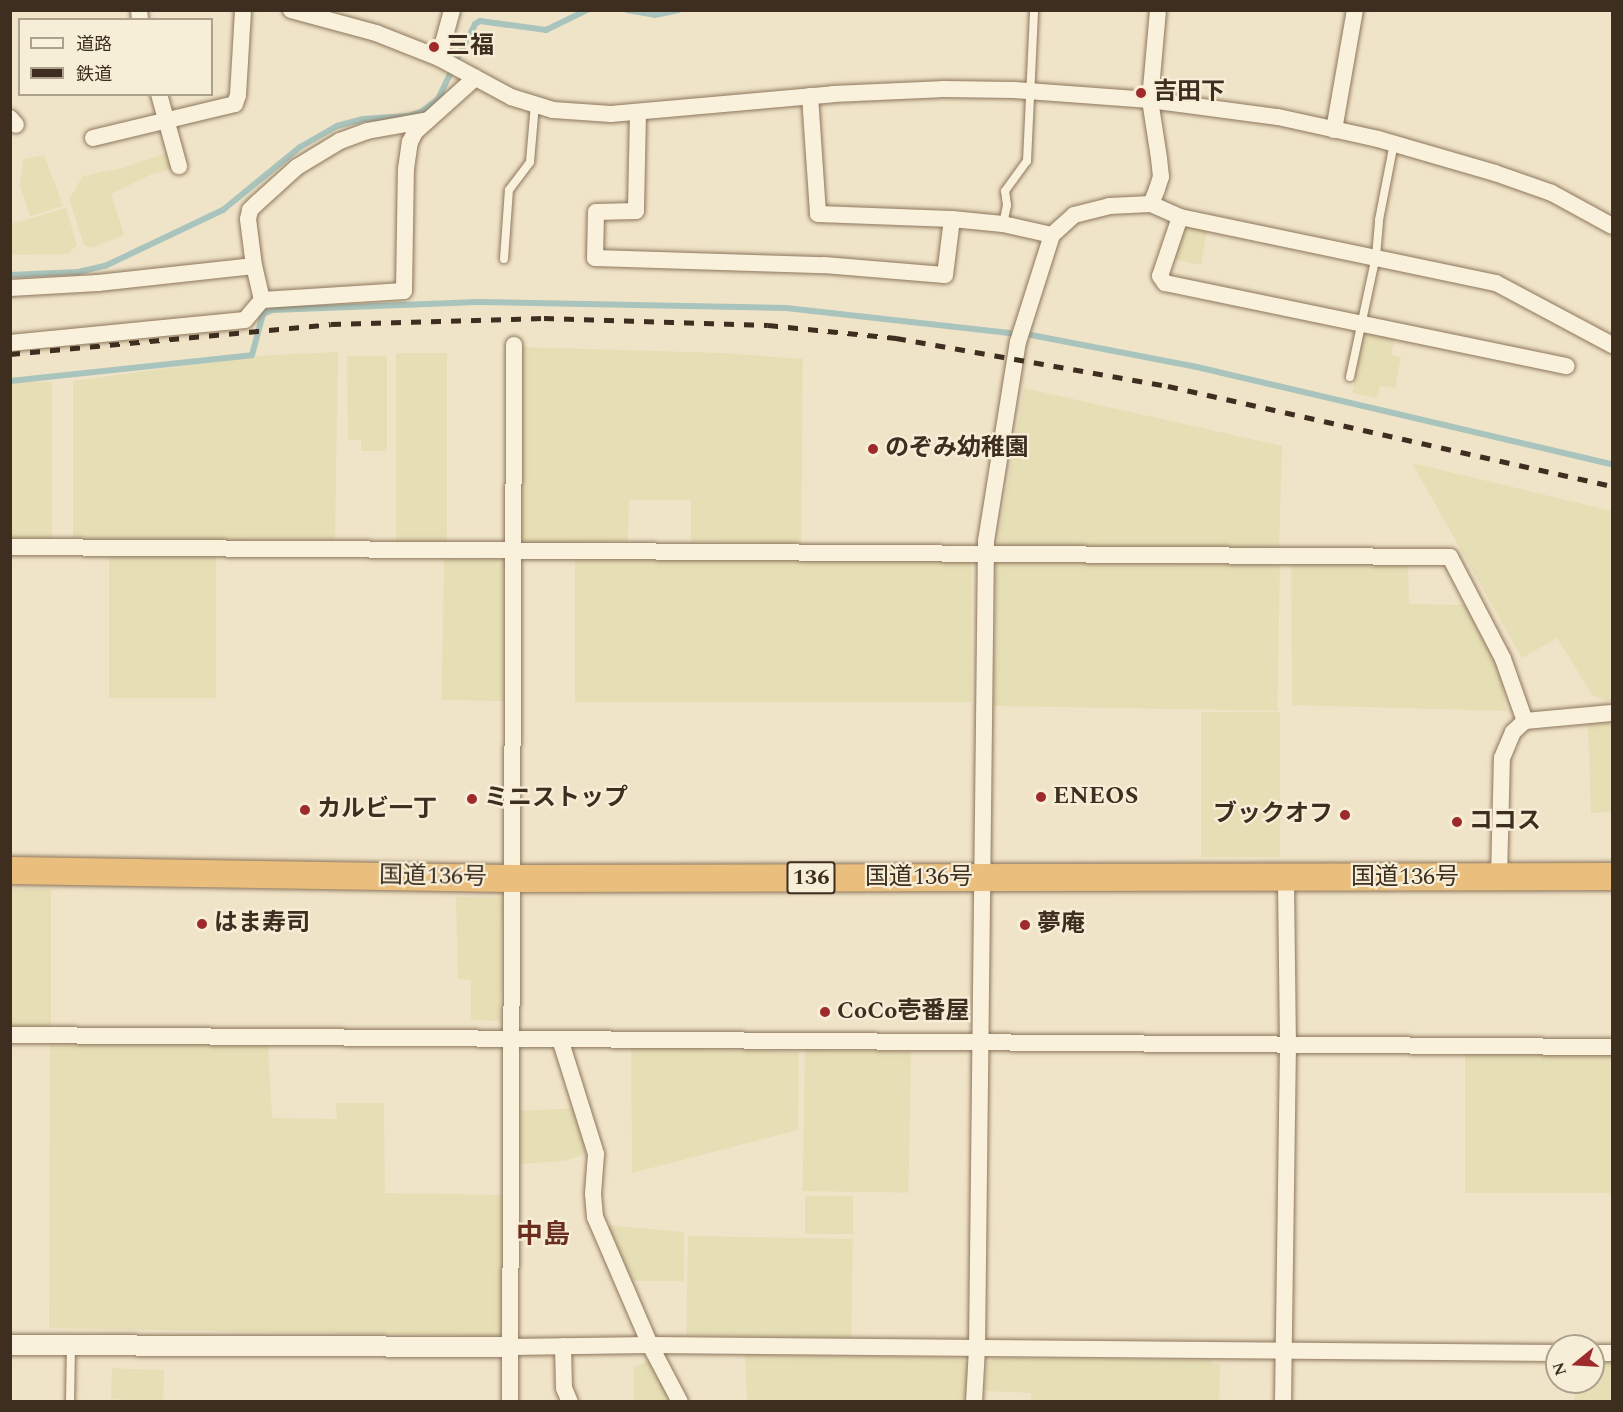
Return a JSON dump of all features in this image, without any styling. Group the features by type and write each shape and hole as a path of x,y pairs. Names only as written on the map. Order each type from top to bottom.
{"highway":[{"name":"国道136号","path":"10,870 512,878 1612,876"}],"street":[{"path":"93,138 235,104 238,95 243,10"},
{"path":"291,10 376,33 455,67 511,97 582,114 638,113 810,96 943,89 1150,100 1278,117 1394,143 1495,173 1552,193 1612,226"},
{"path":"10,343 245,320 262,300 404,291 406,169 410,142 415,132 430,120 455,67 452,10"},
{"path":"1151,204 1161,177 1155,120 1150,100 1158,10"},
{"path":"1334,130 1355,10"},
{"path":"160,96 179,166"},
{"path":"810,96 818,214 952,219 1003,224 1052,235"},
{"path":"638,113 636,211 596,212 595,258 824,265 945,275 952,219"},
{"path":"262,300 254,266 248,219 250,210 297,166 350,136 430,120"},
{"path":"974,1401 977,1349 984,878 986,553 1018,342 1052,235 1074,215 1108,206 1151,204 1180,217 1376,256 1496,283 1612,345"},
{"path":"1180,217 1160,276 1165,283 1567,366"},
{"path":"10,288 98,283 254,266"},
{"path":"510,1401 514,345"},
{"path":"10,548 1450,558 1503,659 1526,721"},
{"path":"1499,878 1502,758 1518,724 1526,721 1612,713"},
{"path":"1283,1401 1288,1047 1286,878"},
{"path":"10,1035 1288,1047 1612,1047"},
{"path":"561,1039 596,1154 593,1194 595,1217 650,1345 680,1401"},
{"path":"10,1345 510,1347 650,1345 1545,1353"},
{"path":"563,1346 564,1388 570,1401"}],"lane":[{"path":"1003,224 1006,205 1005,192 1027,161 1034,10"},
{"path":"504,259 509,190 528,168 535,104"},
{"path":"1350,377 1376,256 1379,220 1394,143"},
{"path":"70,1401 71,1345"}],"shaded area":[{"path":"167,153 172,169 152,174 111,194 124,235 91,248 84,245 69,199 83,176 122,168"},
{"path":"44,155 63,206 30,216 20,185 23,159"},
{"path":"66,208 77,245 68,254 11,255 11,224"},
{"path":"1184,223 1207,230 1201,265 1174,259"},
{"path":"1364,331 1395,337 1391,355 1401,357 1395,388 1380,386 1377,398 1352,393"},
{"path":"521,347 723,353 803,359 801,543 691,542 691,500 629,500 628,541 521,544"},
{"path":"338,352 335,540 73,542 73,381 255,356"},
{"path":"396,353 447,353 447,543 396,543"},
{"path":"347,356 387,356 387,451 361,451 361,440 348,440"},
{"path":"11,382 52,382 52,539 11,539"},
{"path":"1024,388 1282,446 1279,548 997,546"},
{"path":"1412,463 1612,511 1612,702 1593,696 1557,638 1522,658"},
{"path":"109,556 216,556 216,698 109,698"},
{"path":"444,559 507,560 505,701 442,700"},
{"path":"575,559 971,559 971,702 575,702"},
{"path":"996,560 1280,565 1277,711 993,706"},
{"path":"1291,562 1408,562 1409,604 1465,605 1501,672 1506,711 1292,705"},
{"path":"1201,712 1280,712 1280,857 1201,857"},
{"path":"1612,722 1612,812 1591,813 1588,724"},
{"path":"11,889 51,889 51,1027 11,1027"},
{"path":"456,897 503,898 500,1021 471,1020 471,980 458,979"},
{"path":"50,1041 268,1044 272,1118 337,1119 336,1103 384,1103 385,1193 505,1195 503,1336 49,1328"},
{"path":"631,1047 799,1052 798,1130 632,1173"},
{"path":"805,1050 911,1052 909,1193 803,1191"},
{"path":"1465,1052 1612,1052 1612,1193 1465,1193"},
{"path":"578,1108 586,1140 585,1154 565,1161 520,1164 519,1111"},
{"path":"805,1196 853,1196 853,1234 805,1234"},
{"path":"606,1225 684,1232 684,1281 632,1281"},
{"path":"688,1236 853,1239 851,1338 686,1335"},
{"path":"745,1355 962,1358 969,1367 967,1401 747,1401"},
{"path":"993,1358 1212,1360 1212,1364 1220,1364 1219,1401 1031,1401 1031,1393 985,1391 987,1364"},
{"path":"653,1359 673,1401 634,1401 634,1367"},
{"path":"1605,1362 1612,1362 1612,1401 1575,1401 1575,1394 1605,1394"},
{"path":"112,1368 164,1370 163,1401 111,1399"}],"waterway":[{"path":"10,275 78,272 105,266 223,210 300,147 337,126 363,119 408,116 421,112 438,99 475,24 480,21 546,30 587,10"},
{"path":"627,10 655,15 678,10"},
{"path":"10,381 252,355 263,314 272,310 478,302 786,308 1010,333"},
{"path":"1031,335 1197,367 1612,464"}],"railway":[{"path":"10,354 331,324 544,318 768,325 896,338 1168,386 1612,486"}],"place":[{"name":"三福","path":"434,47"},
{"name":"吉田下","path":"1141,93"},
{"name":"のぞみ幼稚園","path":"873,449"},
{"name":"ENEOS","path":"1041,797"},
{"name":"ミニストップ","path":"472,799"},
{"name":"カルビ一丁","path":"305,810"},
{"name":"ブックオフ","path":"1345,815"},
{"name":"ココス","path":"1457,822"},
{"name":"はま寿司","path":"202,924"},
{"name":"夢庵","path":"1025,925"},
{"name":"CoCo壱番屋","path":"825,1012"}],"district":[{"name":"中島","path":"543,1236"}]}
